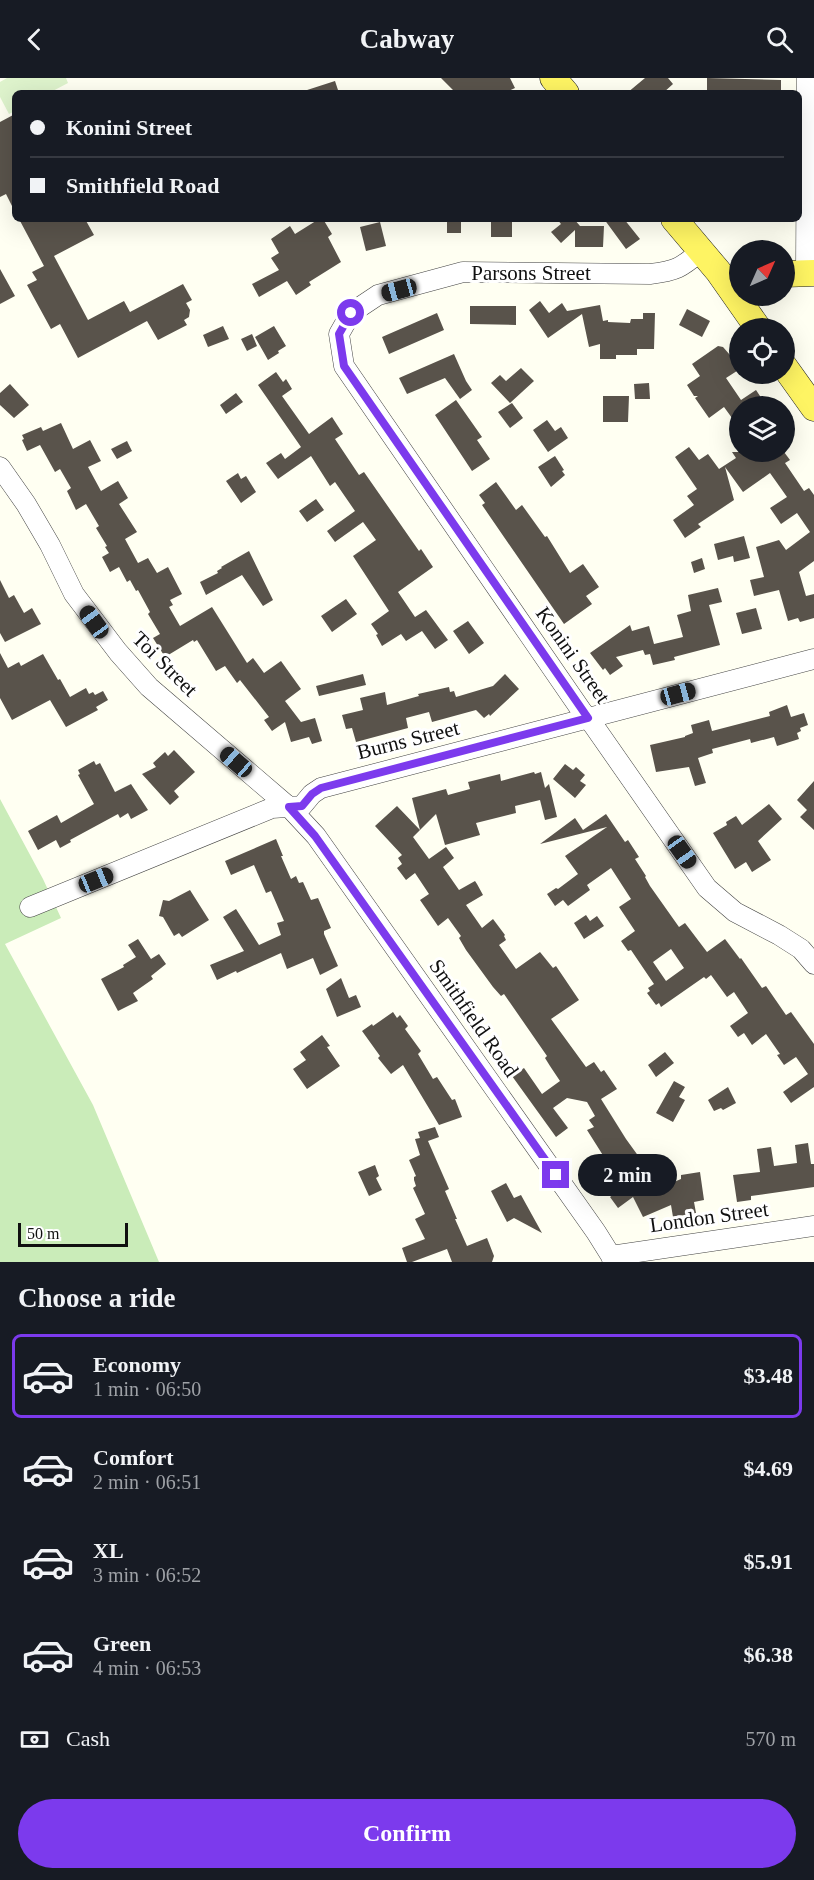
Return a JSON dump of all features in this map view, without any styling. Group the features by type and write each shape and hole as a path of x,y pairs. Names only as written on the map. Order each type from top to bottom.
{"main road":[{"path":"554,78 564,90"},
{"path":"677,222 729,284"},
{"path":"795,381 814,408"}],"street":[{"path":"802,274 807,78"},
{"name":"Parsons Street","path":"339,334 351,313 378,295 463,272 638,274 668,272 679,269 701,251"},
{"name":"Konini Street","path":"339,334 344,366 707,888 735,912 801,949 814,964"},
{"name":"Toi Street","path":"0,467 26,504 50,545 74,594 118,652 149,687 289,807"},
{"name":"Burns Street","path":"30,907 272,808 302,806 312,794 321,788 814,659"},
{"name":"Smithfield Road","path":"289,807 315,836 596,1232 612,1259"},
{"name":"London Street","path":"612,1259 814,1226"}],"green space":[{"path":"7,78 66,78 68,83 55,90 12,90 12,112 9,114 0,97 0,82"},
{"path":"0,799 61,918 5,944 93,1105 159,1262 0,1262"}],"building":[{"path":"441,78 510,78 515,88 511,90 453,90"},
{"path":"645,78 668,78 673,84 666,90 631,90"},
{"path":"707,78 781,80 781,90 707,90"},
{"path":"335,81 338,90 307,90"},
{"path":"12,116 12,206 6,194 0,197 0,122"},
{"path":"21,222 87,222 94,235 54,256 88,320 124,301 130,312 183,284 192,300 186,303 190,310 189,317 184,320 187,325 158,340 147,321 78,358 60,324 51,329 27,285 37,280 32,272 44,266"},
{"path":"314,222 325,222 332,234 328,237 341,262 309,282 311,285 296,295 287,281 259,297 252,284 279,270 271,258 279,253 271,239 290,226 295,234"},
{"path":"380,222 386,246 366,251 360,227"},
{"path":"447,222 461,222 461,233 447,233"},
{"path":"491,222 512,222 512,237 491,237"},
{"path":"559,222 577,222 580,226 604,226 603,247 575,247 575,230 561,243 551,232 561,224"},
{"path":"606,222 626,222 640,239 626,249"},
{"path":"0,269 15,296 0,304"},
{"path":"540,301 549,313 562,303 567,311 600,305 603,321 608,320 608,322 630,323 631,319 643,319 643,313 655,313 654,349 637,349 637,355 616,355 616,359 600,359 600,344 589,347 582,314 548,338 529,310"},
{"path":"470,306 516,306 516,325 470,324"},
{"path":"687,309 710,321 702,337 679,325"},
{"path":"437,313 444,330 389,354 382,337"},
{"path":"223,326 229,339 208,347 203,335"},
{"path":"274,326 286,346 268,360 255,337"},
{"path":"252,334 257,346 247,351 241,339"},
{"path":"718,346 723,347 729,354 729,376 726,378 738,396 729,396 729,414 724,407 709,418 695,398 698,396 694,396 687,385 700,376 692,364"},
{"path":"454,354 472,390 460,399 445,378 407,394 399,378"},
{"path":"521,368 534,381 510,403 491,383 500,375 506,381"},
{"path":"276,372 283,382 286,379 292,389 282,396 309,434 332,417 343,434 335,439 359,475 364,472 419,551 421,549 433,567 398,592 415,617 426,610 448,640 435,649 422,631 406,641 401,634 382,646 371,624 389,611 353,556 376,540 363,522 335,542 327,531 355,511 335,482 330,486 311,456 278,479 266,463 281,453 285,459 301,447 258,385"},
{"path":"649,383 650,399 635,399 634,384"},
{"path":"10,384 29,405 14,418 0,405 0,393"},
{"path":"756,390 760,396 747,396"},
{"path":"236,393 243,402 226,414 220,405"},
{"path":"603,396 629,396 628,422 603,422"},
{"path":"456,400 482,437 477,440 490,459 472,471 435,415"},
{"path":"512,403 523,418 510,428 498,412"},
{"path":"547,420 555,431 561,427 568,438 548,452 533,430"},
{"path":"61,423 73,449 90,440 101,461 88,467 101,491 118,481 128,498 119,504 137,532 125,539 138,563 148,558 157,573 168,567 182,594 170,600 173,605 169,607 180,626 212,607 247,663 253,658 264,673 281,661 301,689 285,701 301,722 315,718 322,741 312,744 309,737 291,742 285,722 272,731 264,720 269,717 240,680 237,683 225,666 216,671 197,640 194,642 193,640 165,657 153,638 160,634 138,590 136,591 130,580 127,582 119,567 110,572 102,557 109,553 105,547 107,546 86,504 76,510 67,491 71,488 60,469 55,472 40,445 27,451 22,440 24,439 22,435 41,427 43,431"},
{"path":"127,441 132,451 117,459 111,449"},
{"path":"689,447 699,460 708,454 719,469 730,462 787,462 785,463 804,491 809,488 814,495 814,561 799,572 806,596 814,594 814,618 800,622 798,618 788,621 779,590 754,596 750,580 764,577 756,547 779,540 786,550 810,532 797,513 781,524 770,508 787,497 770,473 743,492 725,467 734,500 698,524 701,527 685,538 673,520 694,505 687,496 697,489 675,457"},
{"path":"555,456 565,475 551,487 538,467"},
{"path":"238,473 241,479 246,476 256,492 241,503 226,481"},
{"path":"496,482 516,510 522,505 545,537 547,536 570,573 583,564 599,587 586,596 592,604 564,624 482,505 485,503 479,495"},
{"path":"316,499 324,510 307,522 299,511"},
{"path":"744,536 750,558 734,562 733,556 718,560 714,544"},
{"path":"249,551 273,600 263,606 242,575 206,595 200,582 218,573 221,567"},
{"path":"702,558 705,569 694,573 691,562"},
{"path":"0,580 9,598 14,595 24,613 32,608 41,624 5,642 0,633"},
{"path":"718,588 722,602 709,605 720,645 653,665 650,654 645,655 643,650 616,657 623,666 610,675 605,668 603,670 590,653 630,625 632,631 649,626 654,644 683,637 677,615 691,611 688,595"},
{"path":"346,599 357,614 332,632 321,616"},
{"path":"756,608 762,629 742,634 736,613"},
{"path":"468,621 484,643 469,654 453,631"},
{"path":"0,653 8,668 19,662 21,666 43,654 70,697 86,688 89,694 93,692 95,695 103,691 108,700 96,707 98,710 66,727 50,700 12,720 0,698"},
{"path":"363,674 366,685 319,696 316,686"},
{"path":"505,674 519,689 490,716 489,714 484,718 476,710 432,722 429,712 406,718 408,728 356,742 352,728 346,729 342,715 363,710 360,698 385,692 387,705 419,696 418,694 449,687 450,692 454,691 456,697 493,686"},
{"path":"787,705 791,717 804,713 808,725 800,728 801,731 797,733 799,739 777,746 774,737 751,743 750,739 712,749 713,753 698,758 706,783 695,786 689,767 656,772 650,745 685,737 693,733 691,725 709,720 712,731 770,716 769,712"},
{"path":"174,750 195,772 174,791 179,797 170,805 142,774 156,767 153,763 165,752 168,756"},
{"path":"94,761 96,765 100,763 115,792 131,784 148,810 131,819 128,813 120,818 118,814 70,840 71,842 60,848 56,840 38,850 28,831 57,815 61,823 94,804 78,775 80,774 78,770"},
{"path":"565,764 573,770 576,767 585,775 580,781 586,785 575,798 553,779"},
{"path":"534,772 535,774 541,772 545,788 549,784 557,817 545,820 540,800 515,806 516,813 476,823 480,835 445,845 436,814 420,830 412,798 446,789 448,795 470,789 468,782 500,774 501,781"},
{"path":"814,781 814,830 800,817 807,810 797,800"},
{"path":"769,804 782,819 758,841 771,860 752,872 746,862 735,869 713,833 727,825 726,822 736,816 742,825"},
{"path":"397,806 420,830 413,837 429,859 446,847 454,858 443,867 459,890 475,881 483,895 466,905 482,928 493,919 505,935 506,940 499,945 516,969 540,952 553,968 556,966 579,1000 551,1019 586,1067 594,1062 601,1072 604,1070 617,1089 601,1099 647,1168 625,1183 613,1166 611,1168 587,1130 594,1127 589,1120 595,1116 587,1102 567,1098 553,1108 568,1128 556,1137 512,1076 524,1068 542,1094 560,1081 545,1058 547,1056 504,994 501,996 493,987 466,950 459,938 461,936 448,918 438,926 420,900 429,894 415,873 406,880 397,868 402,864 398,858 402,855 375,826"},
{"path":"606,814 625,842 628,840 639,857 635,859 650,886 679,927 685,923 707,952 725,939 762,988 766,986 786,1015 791,1012 814,1044 814,1087 791,1103 783,1092 808,1074 796,1057 784,1065 777,1055 780,1054 766,1034 752,1045 744,1033 738,1037 730,1026 748,1013 734,992 727,997 711,975 706,979 704,977 661,1007 659,1003 656,1005 647,993 650,991 648,988 654,984 631,950 628,951 621,941 635,931 619,907 631,899 611,868 587,885 590,890 568,906 563,900 555,906 547,894 578,874 565,856 607,827 540,844 575,818 583,830","holes":["671,949 684,968 666,981 653,962"]},
{"path":"276,839 291,879 296,876 299,883 303,882 311,900 318,898 331,928 324,931 324,934 338,966 320,975 313,958 287,969 281,953 217,980 210,965 244,951 223,917 236,909 259,945 281,935 277,923 284,921 271,891 266,893 254,865 231,875 225,861"},
{"path":"190,890 209,920 182,937 179,933 174,936 163,917 159,916 163,900 169,901"},
{"path":"586,915 590,921 597,916 604,926 584,939 574,923"},
{"path":"138,939 151,959 159,954 166,964 151,976 153,979 133,993 138,1001 118,1011 101,979 124,967 123,965 136,957 128,945"},
{"path":"341,978 349,998 356,995 361,1007 337,1017 326,989"},
{"path":"393,1012 397,1018 400,1015 408,1026 405,1029 421,1051 418,1054 433,1079 437,1077 452,1100 455,1099 462,1117 439,1125 403,1065 391,1074 378,1058 380,1056 362,1031"},
{"path":"322,1035 340,1066 307,1089 293,1069 306,1060 300,1052"},
{"path":"665,1052 674,1063 656,1077 648,1065"},
{"path":"674,1081 685,1087 679,1097 685,1100 673,1122 656,1113"},
{"path":"728,1087 736,1103 723,1110 721,1108 714,1111 708,1100"},
{"path":"435,1127 439,1137 428,1141 449,1189 445,1191 457,1219 455,1219 467,1246 487,1238 494,1256 492,1262 452,1262 447,1249 407,1262 402,1248 425,1239 415,1219 425,1214 413,1188 416,1186 414,1177 416,1176 409,1160 420,1155 415,1139 420,1138 418,1132"},
{"path":"808,1143 811,1164 814,1164 814,1187 751,1196 751,1200 737,1202 733,1175 760,1172 757,1149 771,1147 774,1166 797,1163 795,1145"},
{"path":"375,1165 379,1176 376,1178 382,1190 369,1196 358,1172"},
{"path":"700,1172 704,1200 694,1202 696,1213 673,1217 671,1205 643,1217 633,1197 618,1208 610,1197 630,1182 648,1179 653,1191 681,1179 681,1175"},
{"path":"506,1183 514,1198 521,1195 542,1233 514,1218 507,1222 491,1191"}],"route":[{"path":"351,313 339,334 344,366 588,718 321,788 312,794 302,806 289,807 315,836 556,1175"}]}
